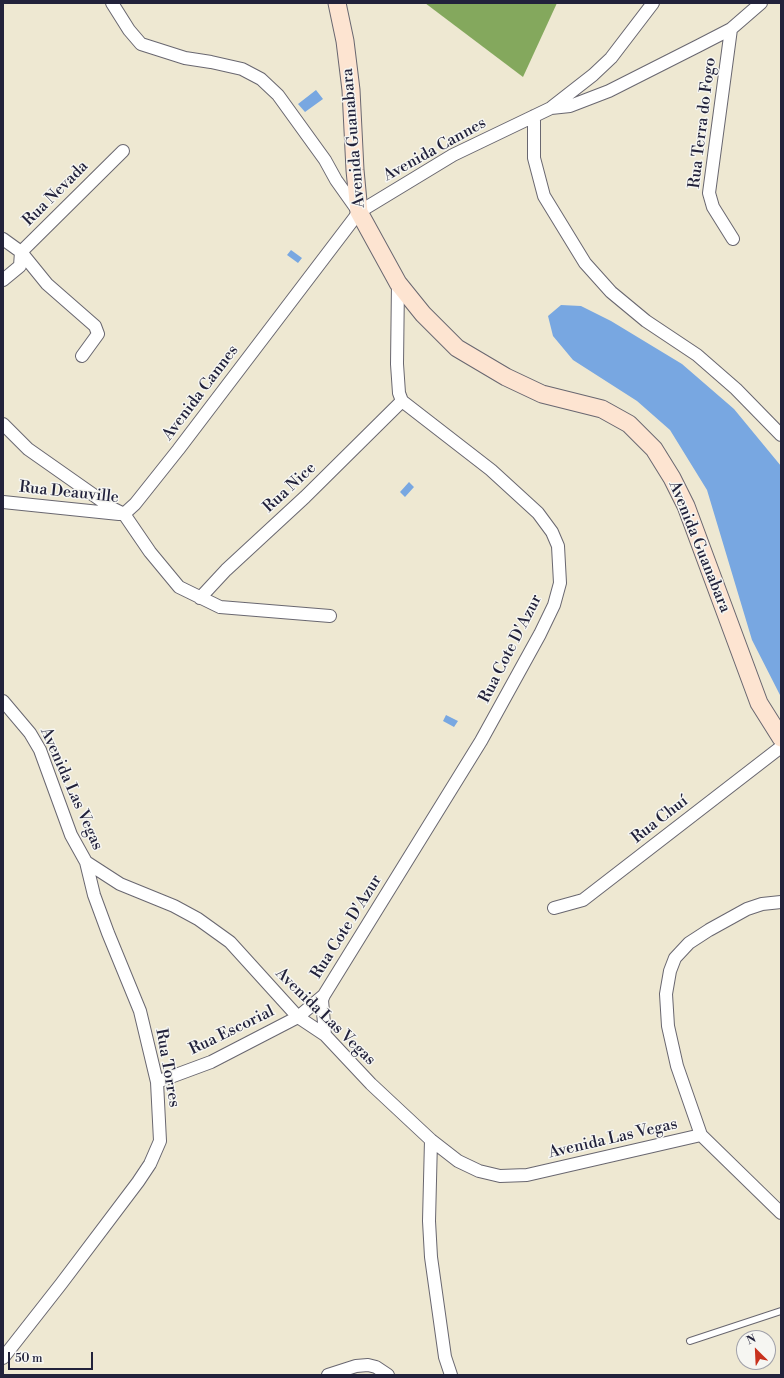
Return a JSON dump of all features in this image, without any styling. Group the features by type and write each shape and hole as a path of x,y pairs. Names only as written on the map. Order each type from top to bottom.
{"street":[{"path":"112,3 129,30 141,44 186,58 242,69 261,79 278,95 325,160 336,180 359,212"},
{"name":"Avenida Guanabara","path":"337,3 345,41 351,90 355,170 359,212 398,283 423,314 457,348 506,377 542,394 602,409 629,424 654,449 672,478 686,506 759,703 781,738"},
{"path":"551,108 593,75 611,58 653,3"},
{"name":"Avenida Cannes","path":"124,514 135,504 178,450 359,212 453,155 551,108 570,106 609,91 732,28 761,3"},
{"name":"Rua Terra do Fogo","path":"732,28 709,193 712,207 733,239"},
{"path":"534,116 534,158 544,196 585,263 611,292 646,321 697,355 736,389 781,435"},
{"name":"Rua Nevada","path":"3,280 20,266 21,252 123,151"},
{"path":"3,239 21,252 47,284 84,315 97,330 96,337 82,356"},
{"path":"398,283 397,369 399,393 402,401"},
{"name":"Rua Nice","path":"200,598 226,570 305,498 402,401"},
{"name":"Rua Cote D'Azur","path":"298,1017 324,994 481,741 540,634 554,604 560,583 558,546 552,532 538,513 491,470 402,401"},
{"path":"3,424 28,449 112,508 124,514"},
{"name":"Rua Deauville","path":"3,502 124,514 150,552 179,587 200,598 220,606 330,616"},
{"name":"Avenida Las Vegas","path":"3,701 30,733 40,750 72,835 86,862 120,884 174,906 198,919 230,942 298,1017 325,1035 371,1084 431,1140 458,1160 479,1171 500,1176 527,1176 700,1135"},
{"name":"Rua Chuí","path":"554,908 583,900 781,747"},
{"name":"Rua Torres","path":"3,1358 61,1284 150,1164 160,1141 157,1082 140,1011 94,895 86,862"},
{"path":"781,902 762,904 709,930 689,943 675,958 670,971 666,994 668,1026 677,1066 700,1135 781,1213"},
{"path":"324,994 322,1006 325,1035"},
{"name":"Rua Escorial","path":"157,1082 211,1062 298,1017"},
{"path":"431,1140 429,1222 431,1257 446,1357 451,1375"},
{"path":"328,1375 356,1366 368,1364 376,1367 388,1375"}],"lane":[{"path":"690,1341 781,1311"}],"green space":[{"path":"425,3 557,3 523,77"}],"water":[{"path":"316,90 323,99 305,112 298,104"},
{"path":"291,250 302,258 298,263 287,255"},
{"path":"561,305 581,306 611,321 682,364 734,409 781,466 781,697 752,640 707,490 670,430 637,401 573,360 553,336 548,316"},
{"path":"409,482 414,487 405,497 400,492"},
{"path":"446,715 458,721 454,727 443,721"}]}
